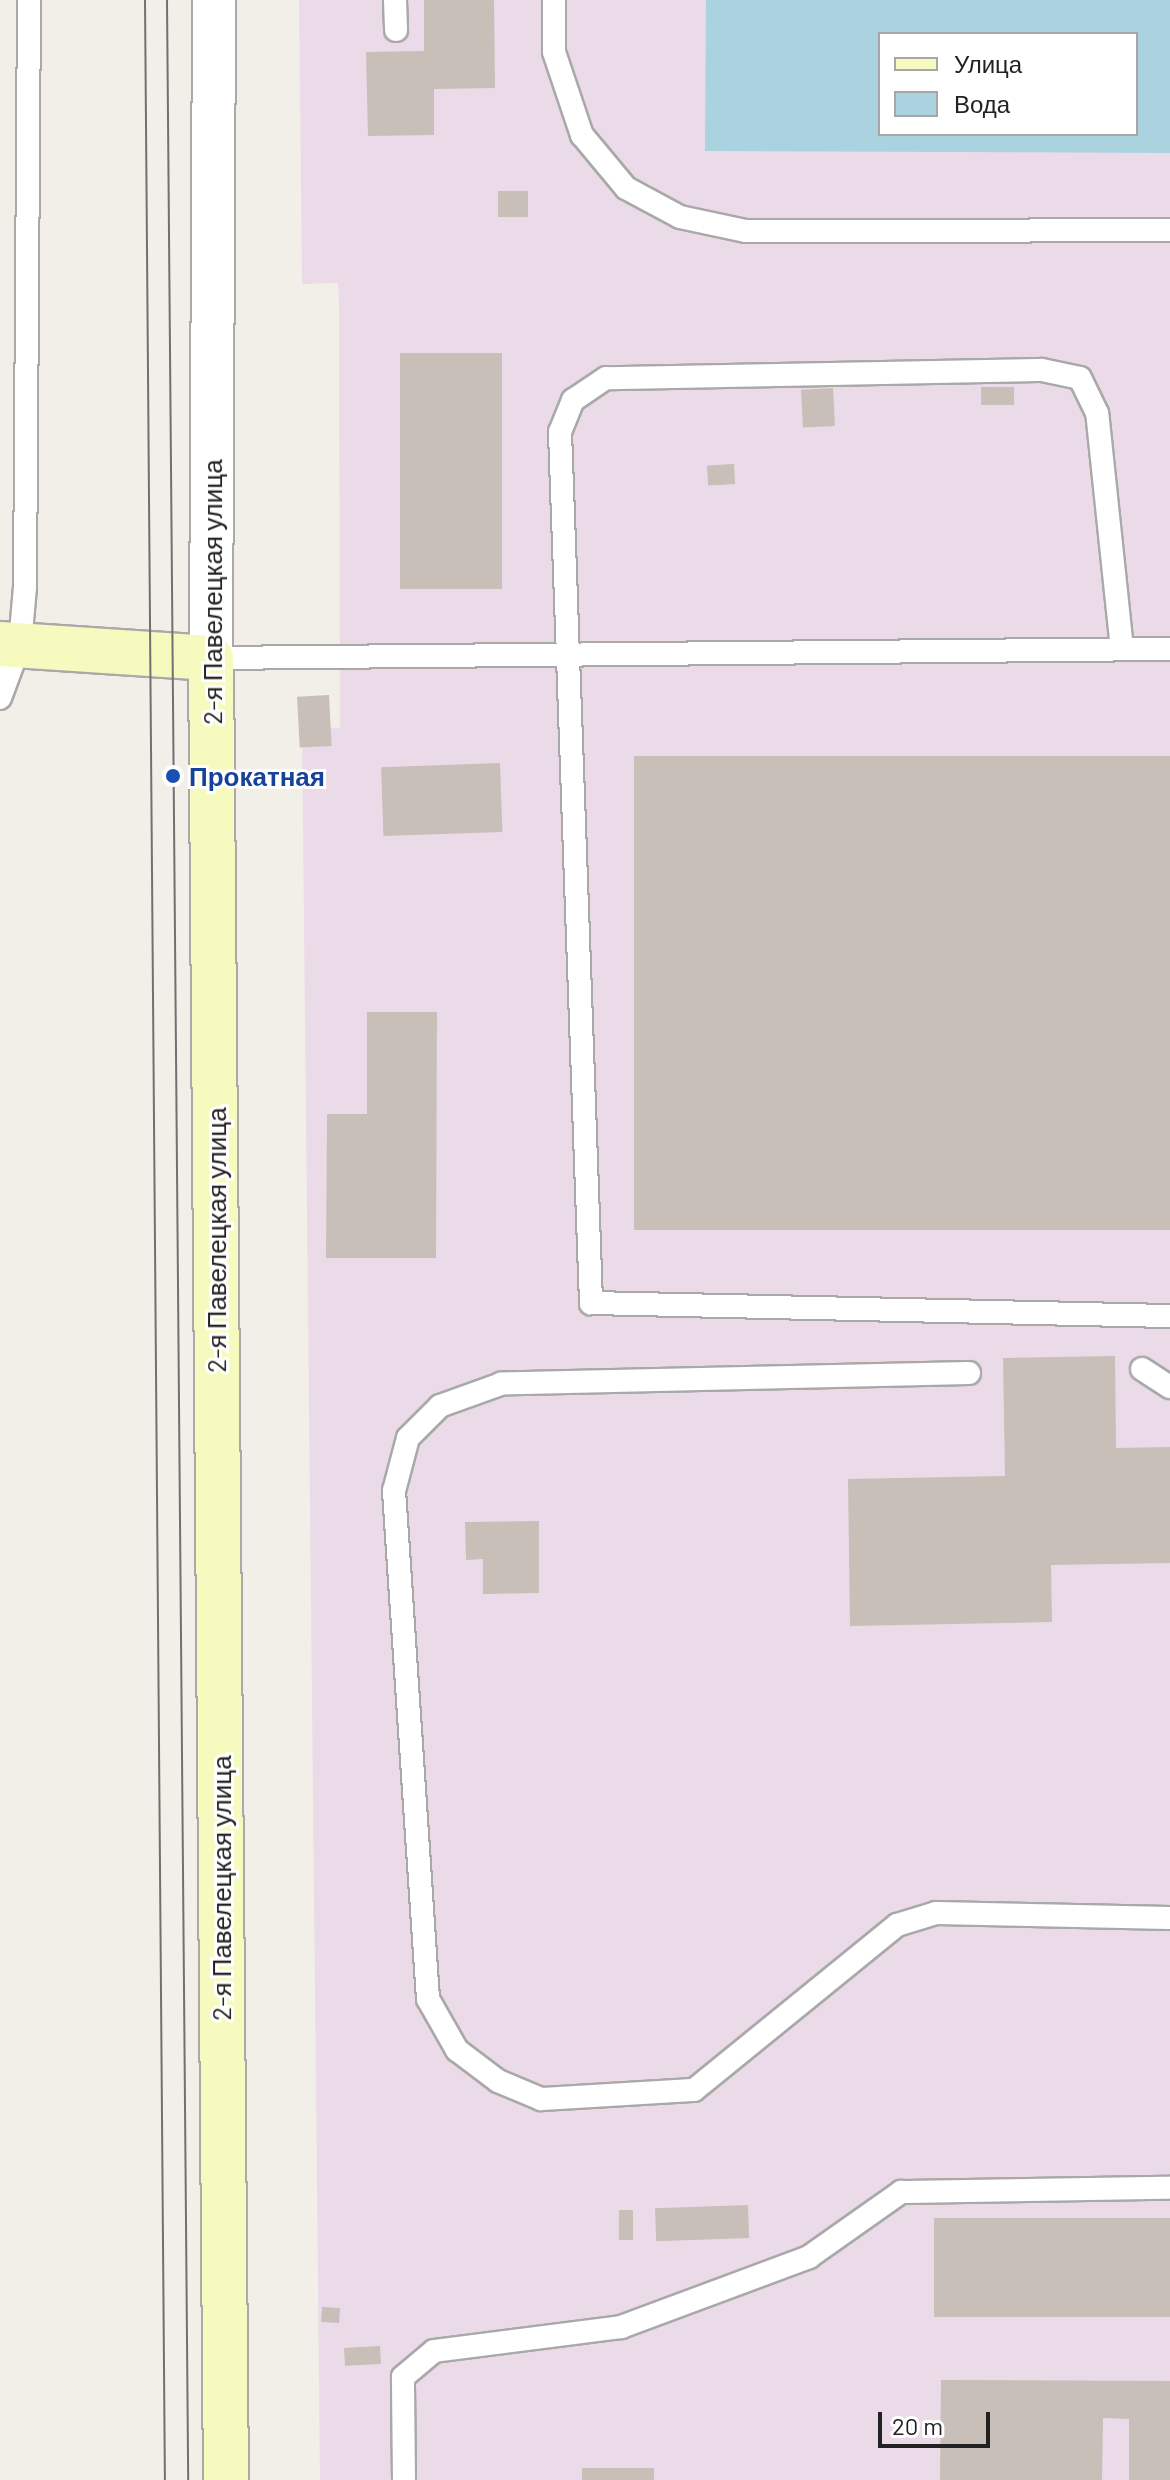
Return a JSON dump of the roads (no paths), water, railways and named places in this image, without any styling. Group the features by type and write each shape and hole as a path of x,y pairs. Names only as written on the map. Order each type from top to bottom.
{"main road":[{"path":"10,644 211,658"},
{"name":"2-я Павелецкая улица","path":"211,658 226,2480"}],"street":[{"name":"2-я Павелецкая улица","path":"211,658 214,0"}],"lane":[{"path":"0,698 25,587 29,0"},
{"path":"395,0 396,30"},
{"path":"554,0 554,52 582,135 626,188 680,217 746,231 1170,230"},
{"path":"1122,649 1097,413 1080,378 1041,370 606,378 573,400 560,432 565,656 591,1303 1170,1316"},
{"path":"211,658 1170,649"},
{"path":"1142,1369 1170,1387"},
{"path":"969,1373 501,1384 440,1406 408,1438 394,1491 428,1999 457,2050 498,2081 541,2099 694,2090 897,1925 936,1913 1170,1918"},
{"path":"404,2480 403,2377 434,2351 621,2327 809,2257 901,2192 1170,2188"}],"water":[{"path":"706,0 1170,0 1170,153 705,151"}],"tram line":[{"path":"145,0 165,2480"},
{"path":"167,0 188,2480"}],"place":[{"name":"Прокатная","path":"173,776"}]}
